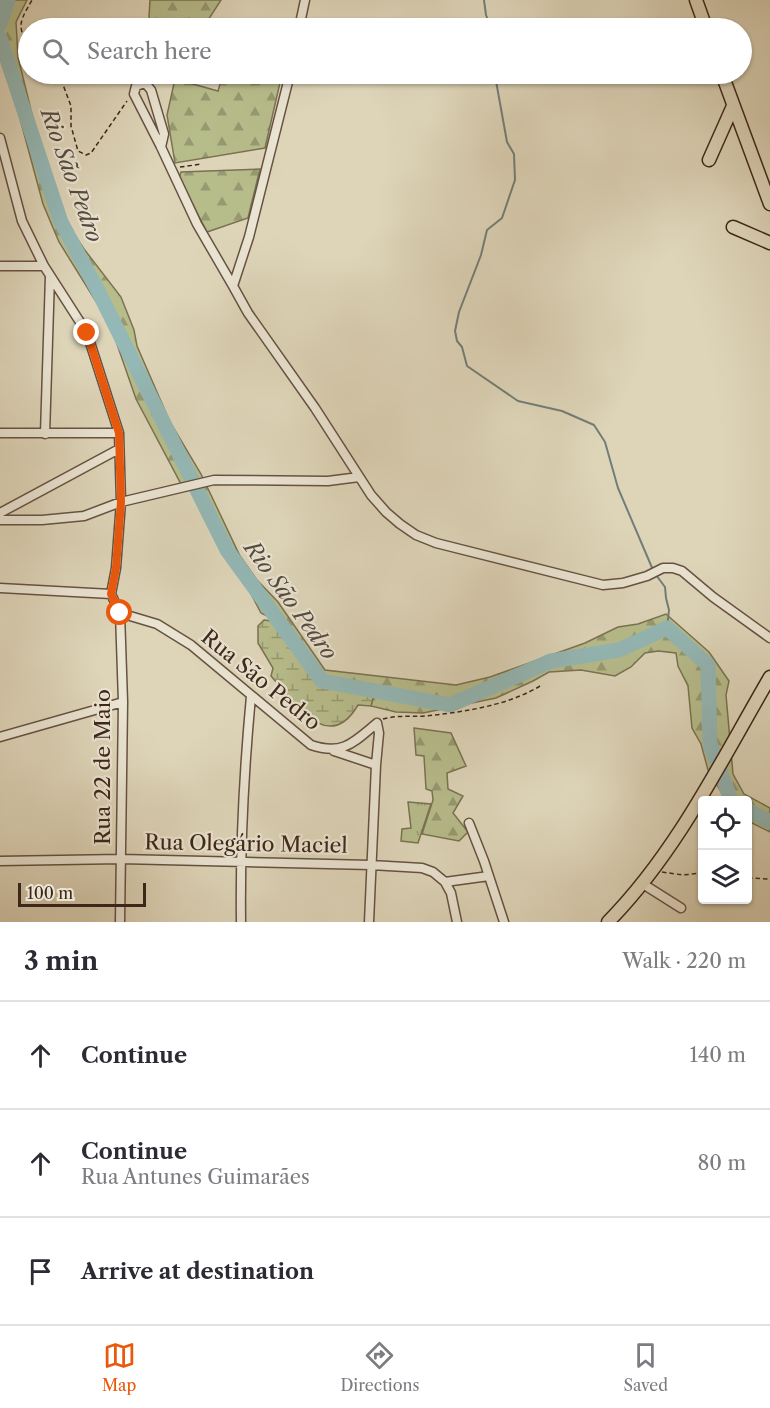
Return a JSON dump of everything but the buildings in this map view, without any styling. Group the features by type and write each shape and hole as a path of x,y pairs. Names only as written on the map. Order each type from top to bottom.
{"highway":[{"path":"696,0 702,18"},
{"path":"725,84 770,204"},
{"path":"709,160 733,106"},
{"path":"733,227 770,243"},
{"path":"608,922 653,870 701,795 770,677"}],"street":[{"path":"301,18 305,0"},
{"path":"139,84 134,94 162,147 197,224 248,313 315,408 359,477 386,512 416,535 436,543 603,585 623,583 647,576 657,570 673,567 682,571 713,597 770,638"},
{"path":"146,84 151,90 164,134 162,147"},
{"path":"233,286 249,237 287,84"},
{"path":"0,138 22,221 44,266 87,333 119,433 121,502 116,568 111,594 120,613"},
{"path":"0,266 44,266"},
{"path":"45,434 50,275"},
{"path":"0,433 119,433"},
{"path":"0,513 119,449"},
{"path":"0,520 42,520 84,516 121,502 214,480 327,481 359,477"},
{"path":"0,588 111,594"},
{"name":"Rua São Pedro","path":"120,613 157,624 191,645 311,745 334,750 344,748 377,723"},
{"name":"Rua 22 de Maio","path":"120,613 123,702 120,922"},
{"path":"241,922 240,863 244,763 251,696"},
{"path":"0,737 123,702"},
{"path":"369,922 379,733 377,723"},
{"path":"334,750 376,765"},
{"path":"469,823 504,922"},
{"name":"Rua Olegário Maciel","path":"0,861 121,859 371,865 422,868 433,872 445,882"},
{"path":"457,922 451,893 445,882 489,876"},
{"path":"643,884 681,908"}],"path":[{"path":"21,18 32,0"},
{"path":"63,84 71,106 71,126 78,151 86,155 91,153 109,125 134,94"},
{"path":"170,168 202,164"},
{"path":"377,723 390,717 449,713 523,697 540,686"},
{"path":"653,870 682,875 698,873"},
{"path":"752,878 770,879"}],"green space":[{"path":"0,0 27,0 16,22 18,84 25,84 39,143 57,190 60,213 121,297 134,330 137,346 170,422 201,474 240,556 257,580 278,602 325,670 456,685 490,677 585,643 618,627 638,624 666,614 709,652 729,681 726,695 733,774 744,794 748,796 724,796 708,770 701,744 692,728 688,686 678,666 676,653 658,651 645,653 631,667 615,676 581,670 549,672 496,698 423,713 396,712 371,706 374,691 322,681 279,622 261,613 192,480 181,484 136,399 110,324 59,242 43,204 12,89 0,54"},
{"path":"150,0 221,0 209,18 149,17"},
{"path":"174,84 193,84 218,91 220,84 280,84 265,148 175,163 167,115"},
{"path":"260,169 248,218 207,232 179,178 181,172"},
{"path":"264,620 279,622 322,681 375,691 371,706 358,705 347,719 335,726 323,725 312,719 290,699 271,676 273,668 258,643 258,626"},
{"path":"414,728 451,733 466,766 447,773 448,789 463,796 453,813 468,832 459,841 422,834 433,800 432,791 426,789 424,756 416,755"},
{"path":"752,798 770,808 770,832 752,823"},
{"path":"408,802 431,804 418,843 401,841 402,829 411,828"}],"waterway":[{"name":"Rio São Pedro","path":"0,24 8,0"},
{"path":"484,0 487,18"},
{"name":"Rio São Pedro","path":"0,38 61,222 98,291 227,550 322,681 450,705 551,661 619,650 667,628 708,665 710,744 730,796"},
{"path":"497,84 507,142 514,154 515,180 502,218 487,230 481,255 459,312 455,331 457,341 462,347 467,366 518,401 562,411 594,425 605,442 618,488 653,570"},
{"path":"656,575 665,587 669,610 667,628"},
{"name":"Rio São Pedro","path":"752,812 770,822"}],"route":[{"path":"87,333 119,433 121,502 116,568 111,594 120,613"}]}
